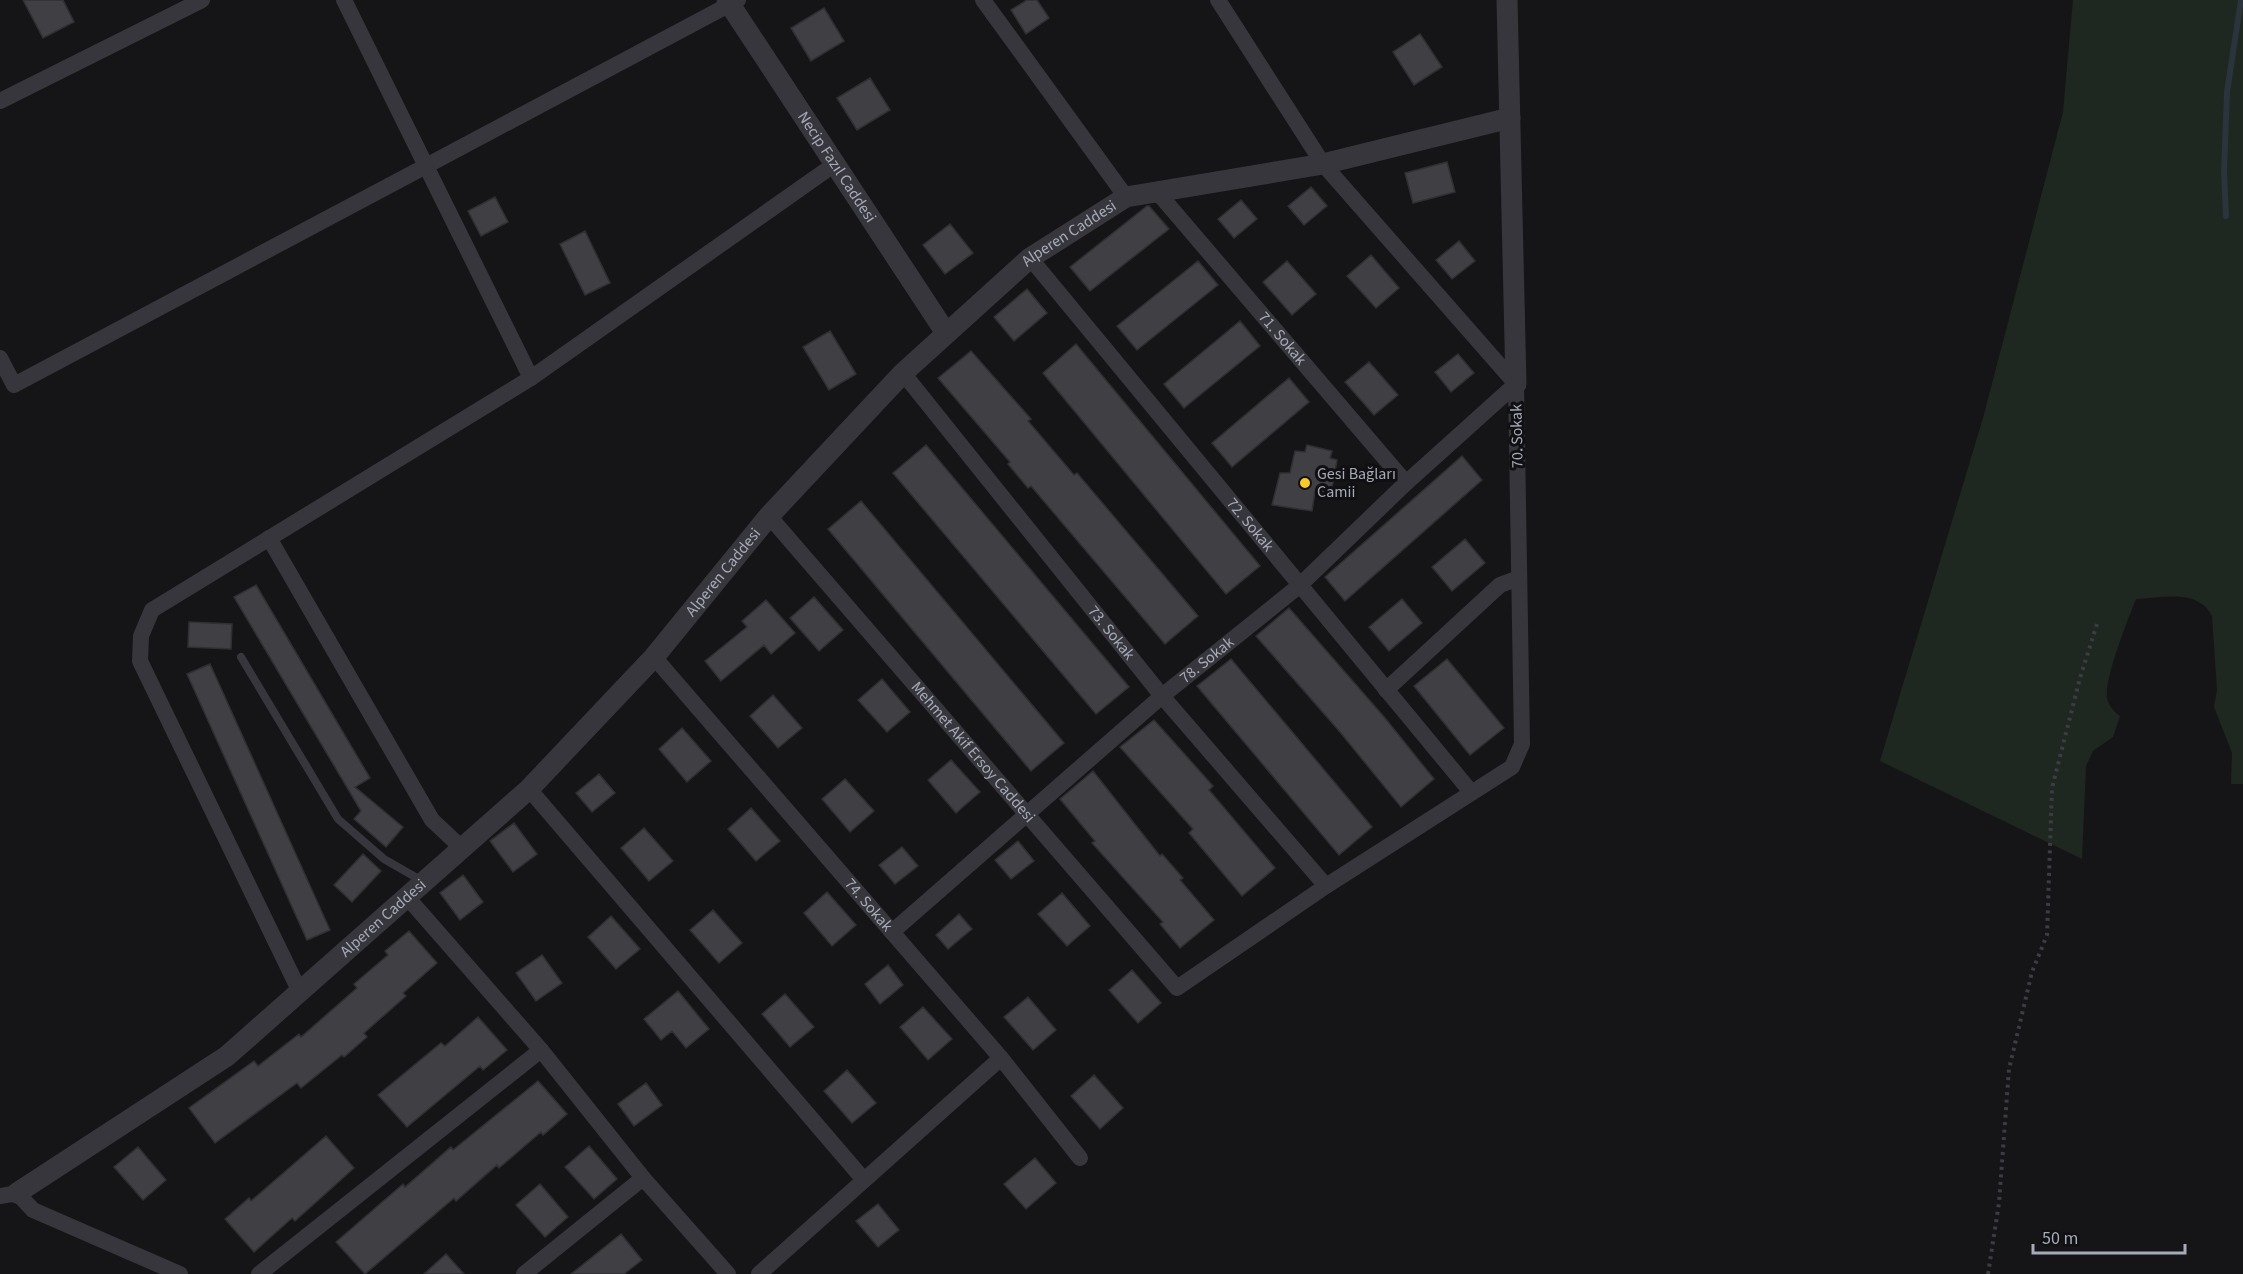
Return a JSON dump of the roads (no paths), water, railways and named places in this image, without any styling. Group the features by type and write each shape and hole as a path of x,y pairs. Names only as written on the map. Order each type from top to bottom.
{"street":[{"path":"0,101 202,0"},
{"path":"344,0 531,378"},
{"path":"983,0 1126,197"},
{"name":"70. Sokak","path":"1218,0 1323,164 1516,384 1522,744 1512,767 1471,792"},
{"path":"1507,0 1516,384"},
{"path":"0,358 14,385 732,2"},
{"name":"Necip Fazıl Caddesi","path":"732,2 946,333"},
{"name":"Alperen Caddesi","path":"9,1195 227,1056 529,789 654,657 769,516 903,374 1030,258 1126,197 1159,194 1323,164 1510,118"},
{"path":"300,992 140,661 139,649 144,627 152,610 531,378 835,164"},
{"name":"71. Sokak","path":"1159,194 1406,483"},
{"name":"72. Sokak","path":"1030,258 1471,792"},
{"name":"73. Sokak","path":"903,374 1162,696 1326,886"},
{"name":"78. Sokak","path":"892,932 1162,696 1299,586 1406,483 1516,384"},
{"name":"Mehmet Akif Ersoy Caddesi","path":"769,516 1177,988 1326,886"},
{"path":"269,538 432,820 463,849"},
{"path":"1386,690 1500,585 1519,578"},
{"name":"74. Sokak","path":"654,657 1001,1058 1080,1158"},
{"path":"529,789 864,1180"},
{"path":"1326,886 1471,792"},
{"path":"407,897 541,1050 643,1178 728,1274"},
{"path":"259,1274 541,1050"},
{"path":"759,1274 1001,1058"},
{"path":"524,1274 643,1178"},
{"path":"9,1195 33,1210 180,1274"}],"lane":[{"path":"241,657 338,819 384,859 424,883"}],"waterway":[{"path":"2226,216 2224,172 2227,92 2241,0"}],"place":[{"name":"Gesi Bağları Camii","path":"1305,483"}]}
